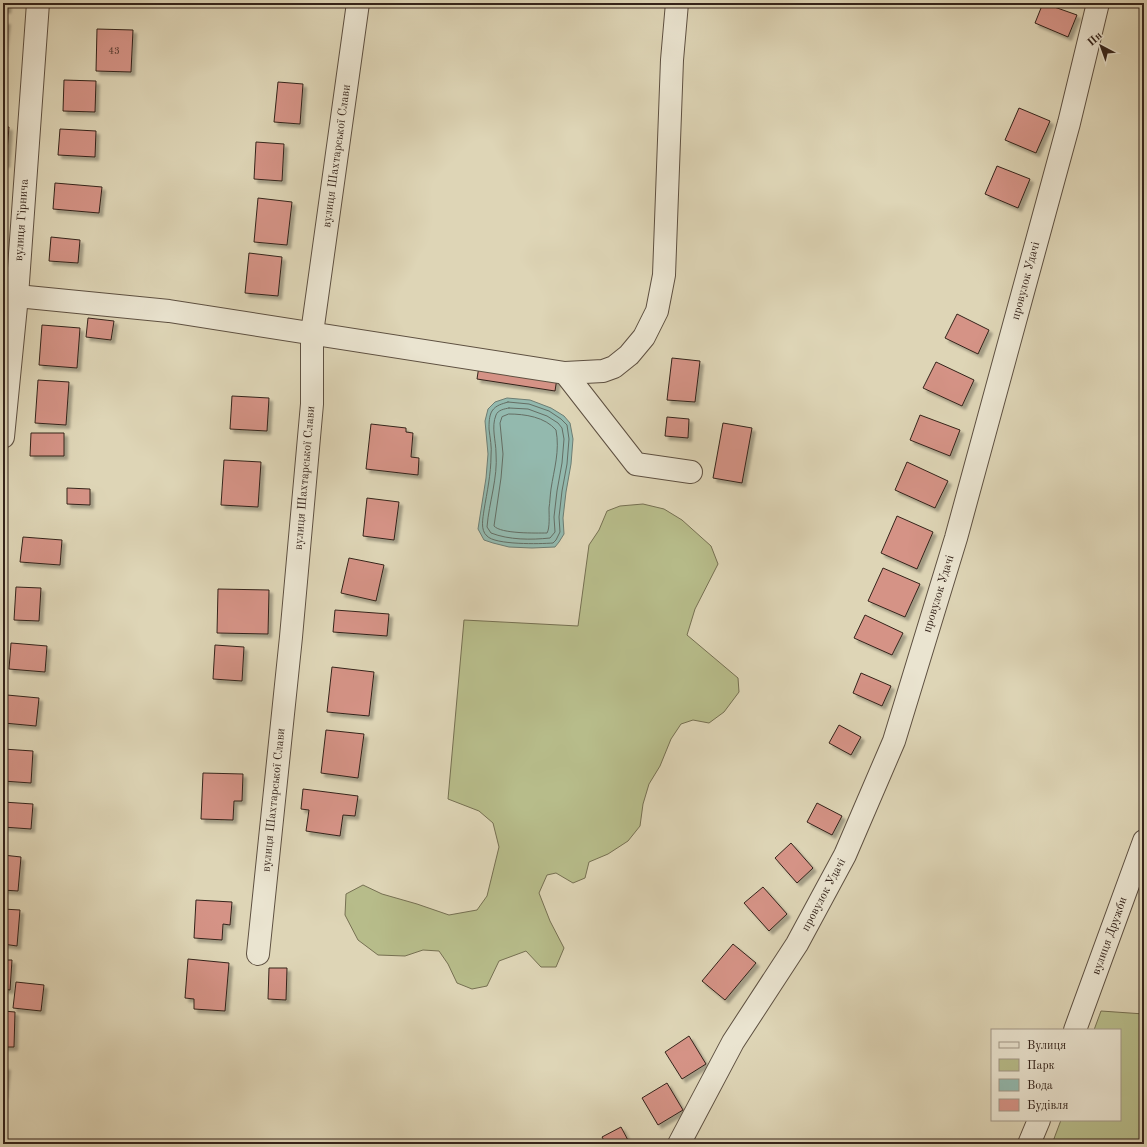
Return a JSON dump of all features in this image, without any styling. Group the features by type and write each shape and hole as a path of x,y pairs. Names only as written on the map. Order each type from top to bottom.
{"street":[{"name":"вулиця Гірнича","path":"3,437 17,296 38,3"},
{"name":"вулиця Шахтарської Слави","path":"258,954 291,637 312,404 312,333 358,3"},
{"path":"17,296 169,311 565,373 614,368 629,355 644,337 657,311 664,275 672,60 677,3"},
{"name":"провулок Удачі","path":"679,1144 733,1042 797,944 846,855 894,741 956,538 1069,123 1098,3"},
{"path":"565,373 636,464 691,472"},
{"name":"вулиця Дружби","path":"1075,1029 1144,841"},
{"path":"1029,1144 1039,1121"}],"green space":[{"path":"643,504 664,509 682,520 711,546 718,564 695,609 687,635 738,678 739,692 724,712 709,723 693,720 681,724 671,739 660,766 649,784 643,804 640,826 628,841 608,854 589,862 585,878 573,883 556,873 547,875 539,893 550,921 564,948 556,967 541,967 526,951 499,961 487,986 472,989 457,983 448,964 439,951 423,950 405,956 378,955 358,940 345,915 346,894 363,885 382,894 449,915 477,910 487,896 499,847 493,823 479,811 448,799 464,620 578,626 589,545 599,530 607,511 620,506"},
{"path":"1101,1011 1144,1014 1144,1144 1052,1144 1061,1121 1121,1121 1121,1029 1094,1029"}],"water":[{"path":"507,398 530,400 551,408 564,416 570,423 573,439 563,518 564,534 555,547 509,547 484,540 478,529 488,454 485,421 488,409 495,402"}],"building":[{"path":"3,3 8,3 7,10 3,9"},
{"path":"1043,3 1077,15 1068,37 1035,23"},
{"path":"3,21 7,21 3,53"},
{"path":"97,29 133,30 131,72 96,71"},
{"path":"64,80 96,81 95,112 63,111"},
{"path":"278,82 303,84 300,124 274,122"},
{"path":"1019,108 1050,121 1036,153 1005,140"},
{"path":"3,127 9,127 6,164 3,164"},
{"path":"60,129 96,131 95,157 58,155"},
{"path":"256,142 284,144 282,181 254,179"},
{"path":"997,166 1030,179 1018,208 985,194"},
{"path":"55,183 102,187 99,213 53,209"},
{"path":"258,198 292,202 287,245 254,242"},
{"path":"51,237 80,240 78,263 49,261"},
{"path":"249,253 282,257 278,296 245,293"},
{"path":"957,314 989,330 978,354 945,338"},
{"path":"88,318 114,321 111,340 86,337"},
{"path":"42,325 80,328 77,368 39,365"},
{"path":"672,358 700,361 695,402 667,400"},
{"path":"936,362 974,380 962,406 923,388"},
{"path":"479,366 557,378 555,391 477,379"},
{"path":"38,380 69,382 66,425 35,423"},
{"path":"232,396 269,398 267,431 230,429"},
{"path":"920,415 960,430 950,456 910,440"},
{"path":"667,417 689,419 688,438 665,436"},
{"path":"723,423 752,428 742,483 713,478"},
{"path":"371,424 406,428 406,432 413,433 411,457 419,458 418,475 366,469"},
{"path":"31,433 64,433 64,456 30,456"},
{"path":"224,460 261,462 258,507 221,505"},
{"path":"907,462 948,481 935,508 895,490"},
{"path":"67,488 90,489 90,505 67,504"},
{"path":"367,498 399,502 394,540 363,536"},
{"path":"897,516 933,532 917,569 881,553"},
{"path":"23,537 62,540 60,565 20,562"},
{"path":"349,558 384,565 376,601 341,593"},
{"path":"883,568 920,584 905,617 868,601"},
{"path":"16,587 41,588 39,621 14,620"},
{"path":"218,589 269,590 268,634 217,633"},
{"path":"335,610 389,614 387,636 333,632"},
{"path":"865,615 903,633 892,655 854,638"},
{"path":"11,643 47,646 45,672 9,669"},
{"path":"215,645 244,647 242,681 213,679"},
{"path":"332,667 374,672 369,716 327,712"},
{"path":"861,673 891,686 882,706 853,693"},
{"path":"7,695 39,698 36,726 4,723"},
{"path":"839,725 861,737 851,755 829,743"},
{"path":"326,730 364,734 358,778 321,773"},
{"path":"3,749 33,751 31,783 3,781"},
{"path":"203,773 243,774 242,801 234,801 233,820 201,819"},
{"path":"303,789 358,796 355,816 343,815 340,836 306,831 309,810 301,809"},
{"path":"3,802 33,804 31,829 3,827"},
{"path":"817,803 842,816 832,835 807,822"},
{"path":"791,843 813,868 797,883 775,858"},
{"path":"3,855 21,857 18,891 3,890"},
{"path":"763,887 787,914 769,931 744,903"},
{"path":"196,900 232,902 230,925 223,924 222,940 194,938"},
{"path":"3,909 20,910 17,946 3,944"},
{"path":"733,944 756,963 725,1000 702,981"},
{"path":"188,959 229,963 225,1011 194,1009 194,999 185,998"},
{"path":"3,960 12,960 10,990 3,989"},
{"path":"269,968 287,968 286,1000 268,999"},
{"path":"16,982 44,985 41,1011 13,1008"},
{"path":"3,1011 15,1012 14,1047 3,1047"},
{"path":"689,1036 706,1064 682,1079 665,1052"},
{"path":"3,1066 7,1067 4,1095 3,1095"},
{"path":"667,1083 683,1110 658,1125 642,1098"},
{"path":"621,1127 630,1144 606,1144 602,1137"}]}
